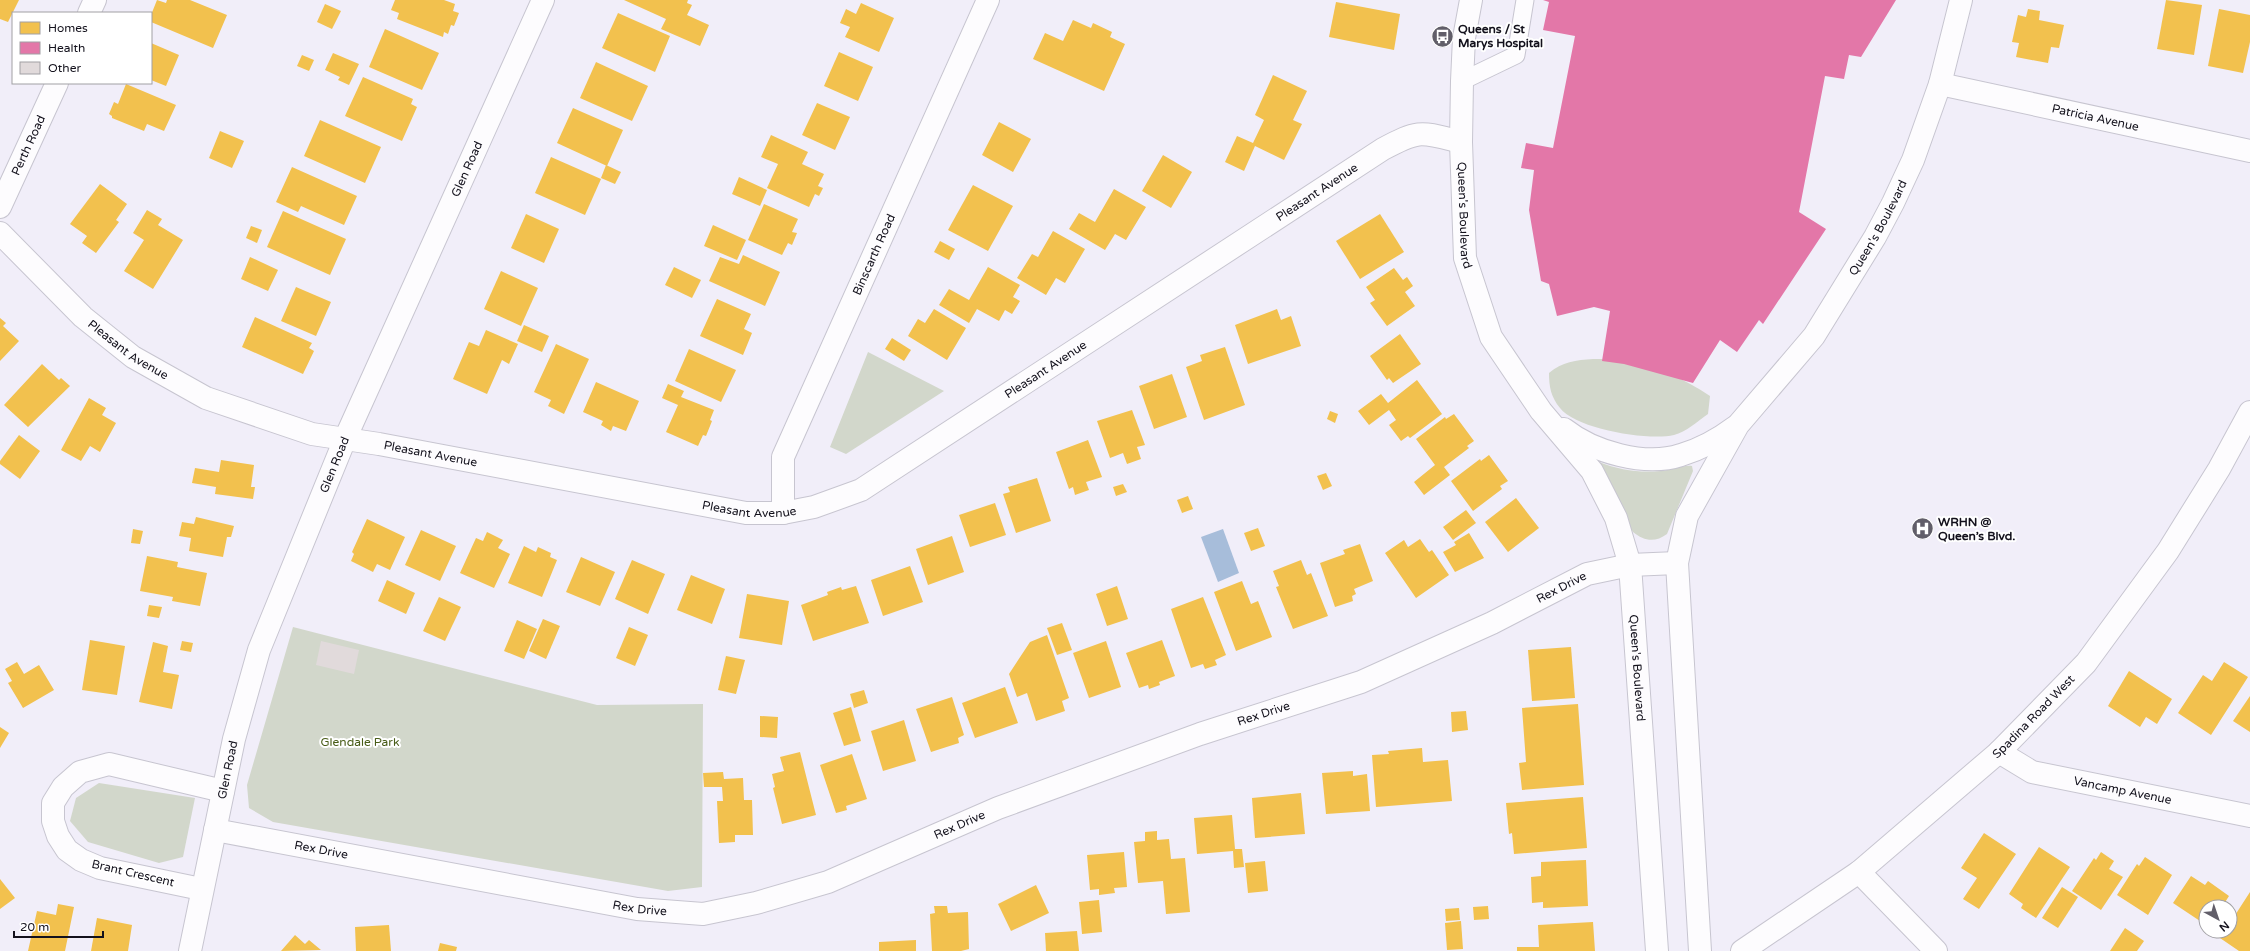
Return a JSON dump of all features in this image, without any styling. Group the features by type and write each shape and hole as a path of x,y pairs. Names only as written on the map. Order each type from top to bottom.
{"street":[{"path":"89,12 94,0"},
{"name":"Glen Road","path":"190,951 201,889 223,791 259,650 345,439 543,0"},
{"name":"Binscarth Road","path":"783,513 783,456 988,0"},
{"name":"Queen's Boulevard","path":"1471,0 1464,38 1462,81 1461,142 1465,258 1491,337 1541,411 1592,471 1616,518 1630,565 1657,951"},
{"name":"Queen's Boulevard","path":"1700,951 1677,563 1687,516 1738,425 1814,336 1875,237 1913,160 1940,84 1961,0"},
{"name":"Perth Road","path":"0,207 57,84"},
{"name":"Patricia Avenue","path":"1940,84 2250,151"},
{"name":"Pleasant Avenue","path":"0,233 83,317 133,357 206,398 312,434 746,513 783,513 814,507 861,490 1383,149 1408,136 1425,133 1461,142"},
{"name":"Queen's Boulevard","path":"1541,411 1568,433 1605,452 1641,460 1680,456 1719,439 1738,425"},
{"name":"Spadina Road West","path":"1742,951 1859,872 1999,752 2091,656 2168,551 2219,469 2250,412"},
{"name":"Rex Drive","path":"215,830 637,909 703,914 756,903 828,882 998,808 1200,734 1361,682 1492,624 1587,574 1630,565 1677,563"},
{"name":"Vancamp Avenue","path":"1999,752 2032,772 2250,816"},
{"name":"Brant Crescent","path":"201,889 100,868 81,860 68,850 58,836 53,821 53,803 63,788 80,772 109,764 223,791"},
{"path":"1859,872 1936,951"}],"lane":[{"path":"1462,81 1516,55 1525,0"}],"green space":[{"path":"868,352 944,391 846,454 830,447"},
{"path":"1593,359 1624,360 1635,362 1680,378 1710,396 1708,414 1683,431 1674,435 1662,436 1631,435 1613,432 1581,422 1568,415 1554,400 1549,383 1549,373 1559,366 1570,362"},
{"path":"1599,462 1622,469 1645,472 1692,466 1693,471 1667,534 1658,539 1650,540 1645,539 1633,532 1594,468"},
{"name":"Glendale Park","path":"293,627 597,705 703,704 702,887 668,891 273,822 249,808 247,785"},
{"path":"99,783 195,798 183,857 159,863 88,842 70,821 76,798"}],"water":[{"path":"1223,529 1239,573 1218,582 1201,537"}],"building: Homes":[{"path":"0,0 19,0 8,22 0,19"},
{"path":"157,0 166,3 167,0 190,0 227,15 213,48 152,22 152,12"},
{"path":"395,0 444,0 455,4 453,11 459,13 454,26 451,25 448,34 444,32 443,37 397,19 399,13 391,10"},
{"path":"624,0 688,0 687,3 692,5 687,15 709,25 700,46 661,29 666,19"},
{"path":"2166,0 2202,5 2194,55 2157,49"},
{"path":"1336,2 1400,14 1394,50 1329,37"},
{"path":"861,3 894,18 879,52 845,37 850,27 840,23 846,9 856,14"},
{"path":"325,4 341,11 332,29 317,22"},
{"path":"2028,9 2040,11 2039,20 2064,25 2059,48 2051,47 2048,63 2016,57 2019,43 2012,42 2018,15 2026,17"},
{"path":"2219,9 2250,15 2250,42 2243,73 2208,66"},
{"path":"618,13 670,36 655,72 602,48"},
{"path":"1073,20 1091,28 1093,23 1112,32 1110,37 1125,44 1104,91 1033,59 1045,33 1063,41"},
{"path":"385,29 439,53 422,90 369,67"},
{"path":"152,43 179,55 166,86 152,80"},
{"path":"839,52 873,67 858,101 824,86"},
{"path":"333,53 359,64 349,85 338,80 340,77 325,70"},
{"path":"302,55 314,60 309,71 297,66"},
{"path":"596,62 648,86 632,121 580,98"},
{"path":"1273,75 1307,91 1293,120 1302,124 1284,160 1255,146 1244,171 1225,162 1237,136 1253,143 1264,120 1255,115"},
{"path":"363,77 413,99 411,104 417,107 402,141 345,116"},
{"path":"126,84 176,105 164,131 147,124 144,131 112,118 109,114 114,102 118,104"},
{"path":"817,103 850,117 835,150 802,135"},
{"path":"573,108 623,130 607,166 557,143"},
{"path":"320,120 381,147 365,183 304,156"},
{"path":"999,122 1031,139 1013,172 982,155"},
{"path":"220,131 244,141 232,168 209,158"},
{"path":"771,135 808,152 802,164 824,174 818,186 823,188 819,196 815,194 809,207 767,188 778,164 761,157"},
{"path":"1163,155 1192,172 1171,208 1142,191"},
{"path":"551,157 601,179 585,215 535,193"},
{"path":"606,165 621,172 615,184 601,178"},
{"path":"292,167 357,196 344,225 301,206 298,212 276,202"},
{"path":"739,177 767,190 760,206 732,194"},
{"path":"100,184 127,204 116,220 119,222 96,253 82,243 87,236 70,224"},
{"path":"973,185 1013,206 988,251 948,230"},
{"path":"1114,189 1146,207 1126,240 1115,234 1105,250 1069,229 1079,213 1095,222"},
{"path":"764,204 798,219 792,232 797,233 792,245 788,243 782,255 748,240"},
{"path":"147,210 162,219 158,225 183,240 153,289 124,271 144,240 133,233"},
{"path":"283,211 346,239 330,275 267,247"},
{"path":"526,214 559,229 544,263 511,248"},
{"path":"1380,214 1404,252 1360,279 1336,241"},
{"path":"713,225 746,240 737,260 704,246"},
{"path":"251,226 262,230 257,243 246,238"},
{"path":"1053,231 1085,249 1065,283 1056,278 1046,295 1017,278 1032,254 1038,257"},
{"path":"940,241 955,249 949,260 934,252"},
{"path":"743,255 780,272 765,306 709,281 720,257 739,264"},
{"path":"250,257 278,270 268,291 241,279"},
{"path":"674,267 701,280 692,298 665,285"},
{"path":"988,267 1020,285 1013,297 1020,301 1012,314 1005,310 999,321 977,309 969,323 939,305 949,289 969,300"},
{"path":"1394,268 1403,280 1407,277 1413,286 1405,292 1415,306 1387,326 1370,303 1375,300 1366,287"},
{"path":"501,271 538,288 521,326 484,309"},
{"path":"296,287 331,302 316,336 281,321"},
{"path":"717,299 751,314 744,329 752,333 743,355 700,336"},
{"path":"934,309 966,328 947,360 908,336 918,319 925,323"},
{"path":"1277,309 1281,320 1291,316 1301,346 1248,364 1235,325"},
{"path":"255,317 312,343 309,348 314,351 303,374 242,347"},
{"path":"0,318 6,323 3,326 19,341 0,361"},
{"path":"524,325 549,336 542,352 517,341"},
{"path":"486,330 518,344 509,364 502,360 487,394 453,379 469,342 479,346"},
{"path":"1400,334 1421,364 1393,383 1389,378 1387,380 1370,356"},
{"path":"892,338 911,350 904,361 885,349"},
{"path":"556,344 589,359 564,414 548,406 551,400 534,392"},
{"path":"1225,347 1245,405 1204,420 1186,367 1202,361 1200,355"},
{"path":"689,349 736,370 721,402 675,381"},
{"path":"42,364 59,380 61,378 70,386 28,427 4,405"},
{"path":"1172,374 1187,417 1154,429 1139,386"},
{"path":"1417,380 1442,414 1410,438 1408,436 1401,441 1389,425 1396,420 1389,410 1369,425 1358,411 1381,394 1388,403"},
{"path":"596,382 639,401 626,431 613,426 611,431 601,425 603,421 583,412"},
{"path":"668,384 684,391 681,397 714,410 710,420 712,421 706,436 703,435 698,446 666,432 678,405 662,398"},
{"path":"89,398 106,408 102,415 116,423 100,452 90,446 81,461 61,450"},
{"path":"1132,410 1145,445 1137,447 1141,459 1127,464 1123,453 1110,458 1097,421"},
{"path":"1330,411 1338,414 1335,423 1327,419"},
{"path":"1454,414 1474,441 1467,446 1469,448 1444,467 1450,475 1424,495 1414,482 1435,465 1416,439 1445,417 1446,419"},
{"path":"19,435 40,451 20,479 0,464 0,461"},
{"path":"1088,440 1102,477 1086,482 1089,490 1075,495 1073,487 1069,489 1056,452"},
{"path":"1489,455 1508,481 1500,486 1502,489 1473,511 1451,481 1480,459 1481,461"},
{"path":"221,460 254,465 251,487 255,487 253,499 215,494 216,487 192,483 195,468 219,472"},
{"path":"1326,473 1332,486 1323,490 1317,476"},
{"path":"1037,478 1051,521 1016,533 1003,494 1010,492 1008,487"},
{"path":"1123,484 1127,492 1116,496 1113,487"},
{"path":"1188,496 1193,509 1182,513 1177,500"},
{"path":"1516,498 1539,528 1508,552 1485,522"},
{"path":"995,503 1006,535 970,547 959,515"},
{"path":"1466,510 1476,523 1453,540 1443,527"},
{"path":"196,517 234,526 231,537 227,537 223,557 189,551 191,538 179,536 182,522 194,524"},
{"path":"367,519 405,537 390,570 377,564 373,572 351,561 354,554 352,552"},
{"path":"1258,528 1265,546 1251,551 1244,533"},
{"path":"133,529 143,531 140,544 131,543"},
{"path":"421,530 456,546 440,581 405,565"},
{"path":"487,532 503,540 498,548 510,554 494,588 460,573 476,538 483,541"},
{"path":"1469,533 1484,558 1455,572 1443,552 1456,545 1454,542"},
{"path":"952,536 964,572 928,585 916,549"},
{"path":"1420,539 1429,552 1432,550 1449,575 1416,598 1385,553 1404,540 1408,547"},
{"path":"1360,544 1373,581 1354,589 1356,594 1352,596 1353,601 1335,607 1320,563 1345,554 1343,550"},
{"path":"524,546 536,552 538,547 551,553 550,557 557,560 542,597 508,583"},
{"path":"147,556 178,562 177,567 207,573 200,606 172,601 173,597 140,591"},
{"path":"581,557 615,572 600,606 566,592"},
{"path":"632,560 665,574 648,614 615,599"},
{"path":"1301,560 1307,575 1311,573 1328,616 1293,629 1276,587 1279,586 1273,571"},
{"path":"910,566 923,602 883,616 871,580"},
{"path":"691,575 725,589 712,624 677,610"},
{"path":"387,580 415,593 406,614 378,601"},
{"path":"1242,581 1251,604 1258,601 1272,637 1236,651 1214,592"},
{"path":"856,586 869,623 813,641 801,605 828,595 827,592 841,587 842,590"},
{"path":"1117,586 1128,619 1107,626 1096,594"},
{"path":"747,594 789,601 782,645 739,638"},
{"path":"439,597 461,607 445,641 423,631"},
{"path":"1203,597 1226,655 1215,660 1217,665 1205,669 1203,664 1191,668 1171,609"},
{"path":"149,605 162,607 159,618 147,616"},
{"path":"543,619 560,626 546,659 529,651"},
{"path":"517,620 537,629 524,659 504,651"},
{"path":"1062,623 1072,650 1057,655 1047,628"},
{"path":"629,627 648,635 635,666 616,658"},
{"path":"1047,635 1069,698 1062,701 1065,711 1036,721 1027,693 1017,697 1009,674 1030,642"},
{"path":"90,640 125,646 117,695 82,690"},
{"path":"1162,640 1175,676 1159,682 1160,685 1149,689 1148,685 1139,688 1126,653"},
{"path":"182,641 193,643 191,652 180,650"},
{"path":"1106,641 1121,687 1089,698 1073,653"},
{"path":"153,642 168,646 163,672 179,675 172,709 139,702"},
{"path":"1571,647 1575,698 1532,701 1528,650"},
{"path":"726,656 745,660 736,694 718,690"},
{"path":"17,662 24,674 39,665 54,690 23,708 8,683 12,681 5,669"},
{"path":"2224,662 2248,677 2211,735 2178,713 2203,675 2212,681"},
{"path":"2129,671 2172,699 2157,724 2146,717 2140,727 2108,706"},
{"path":"1005,687 1018,723 975,738 962,703"},
{"path":"864,690 868,703 854,708 850,694"},
{"path":"2250,696 2250,732 2233,721"},
{"path":"952,697 964,735 958,738 959,743 931,752 916,709"},
{"path":"1578,704 1584,785 1522,790 1519,763 1526,762 1522,708"},
{"path":"851,707 861,741 844,746 833,713"},
{"path":"1466,711 1468,730 1452,732 1451,712"},
{"path":"760,716 778,717 777,738 760,737"},
{"path":"904,720 916,761 883,771 871,731"},
{"path":"0,727 9,733 0,748"},
{"path":"1422,748 1423,762 1448,760 1452,801 1376,807 1372,755 1389,754 1388,751"},
{"path":"800,752 816,815 782,824 773,788 775,787 772,774 784,771 780,757"},
{"path":"852,754 867,799 846,806 847,810 836,813 820,765"},
{"path":"1353,771 1353,776 1367,774 1370,811 1326,814 1322,773"},
{"path":"723,772 724,779 743,778 744,800 752,800 753,835 735,835 735,842 719,843 717,801 723,801 722,787 704,787 703,773"},
{"path":"1301,793 1305,834 1255,838 1252,798"},
{"path":"1583,797 1587,848 1514,854 1512,833 1509,834 1506,803"},
{"path":"1232,815 1235,849 1242,849 1244,867 1234,868 1233,851 1197,854 1194,818"},
{"path":"1157,831 1157,840 1169,839 1171,859 1185,858 1190,912 1166,914 1163,881 1138,883 1134,842 1145,841 1145,832"},
{"path":"1984,833 2016,854 1979,909 1963,899 1977,878 1961,868"},
{"path":"2039,847 2070,867 2036,918 2021,908 2023,904 2009,894"},
{"path":"1124,852 1127,887 1114,888 1115,893 1099,895 1099,889 1090,890 1087,855"},
{"path":"2101,852 2114,861 2109,869 2123,877 2101,910 2072,891 2094,858 2096,860"},
{"path":"2145,857 2172,875 2148,915 2117,895 2137,864 2139,866"},
{"path":"1586,860 1588,906 1543,908 1543,902 1532,903 1531,877 1541,876 1541,862"},
{"path":"1265,861 1268,891 1248,893 1245,863"},
{"path":"2191,876 2205,885 2208,881 2229,896 2227,899 2198,899 2198,920 2173,903"},
{"path":"0,879 15,898 0,909"},
{"path":"1036,885 1049,913 1011,931 998,904"},
{"path":"2062,887 2078,897 2058,928 2042,918"},
{"path":"2250,892 2250,951 2239,951 2221,939 2238,939 2238,911"},
{"path":"1099,900 1102,932 1082,934 1079,902"},
{"path":"58,904 74,907 65,951 28,951 37,911 56,915"},
{"path":"934,906 947,906 948,913 968,912 969,949 961,951 932,951 930,914 935,913"},
{"path":"1488,906 1489,919 1474,920 1473,907"},
{"path":"1459,908 1460,920 1446,921 1445,909"},
{"path":"97,918 132,925 128,951 91,951"},
{"path":"1461,921 1463,949 1447,950 1445,923"},
{"path":"1593,922 1595,951 1517,951 1517,947 1539,947 1538,925"},
{"path":"389,925 391,951 356,951 355,927"},
{"path":"2125,928 2144,941 2137,951 2110,951"},
{"path":"1077,931 1079,951 1046,951 1045,933"},
{"path":"295,935 305,944 309,940 321,950 281,951"},
{"path":"916,940 916,951 879,951 879,942"},
{"path":"440,943 457,947 456,951 438,951"}],"building: Health":[{"path":"1543,0 1896,0 1861,57 1849,55 1844,79 1825,76 1799,212 1826,229 1763,324 1759,320 1737,352 1720,340 1693,383 1624,364 1602,361 1610,311 1594,307 1557,316 1549,284 1541,281 1529,210 1534,170 1521,168 1526,143 1553,148 1575,36 1543,30 1549,2"}],"building: Other":[{"path":"321,641 359,650 354,674 316,665"}],"place":[{"name":"Queens / St Marys Hospital","path":"1443,36"},
{"name":"WRHN @ Queen’s Blvd.","path":"1922,529"}]}
